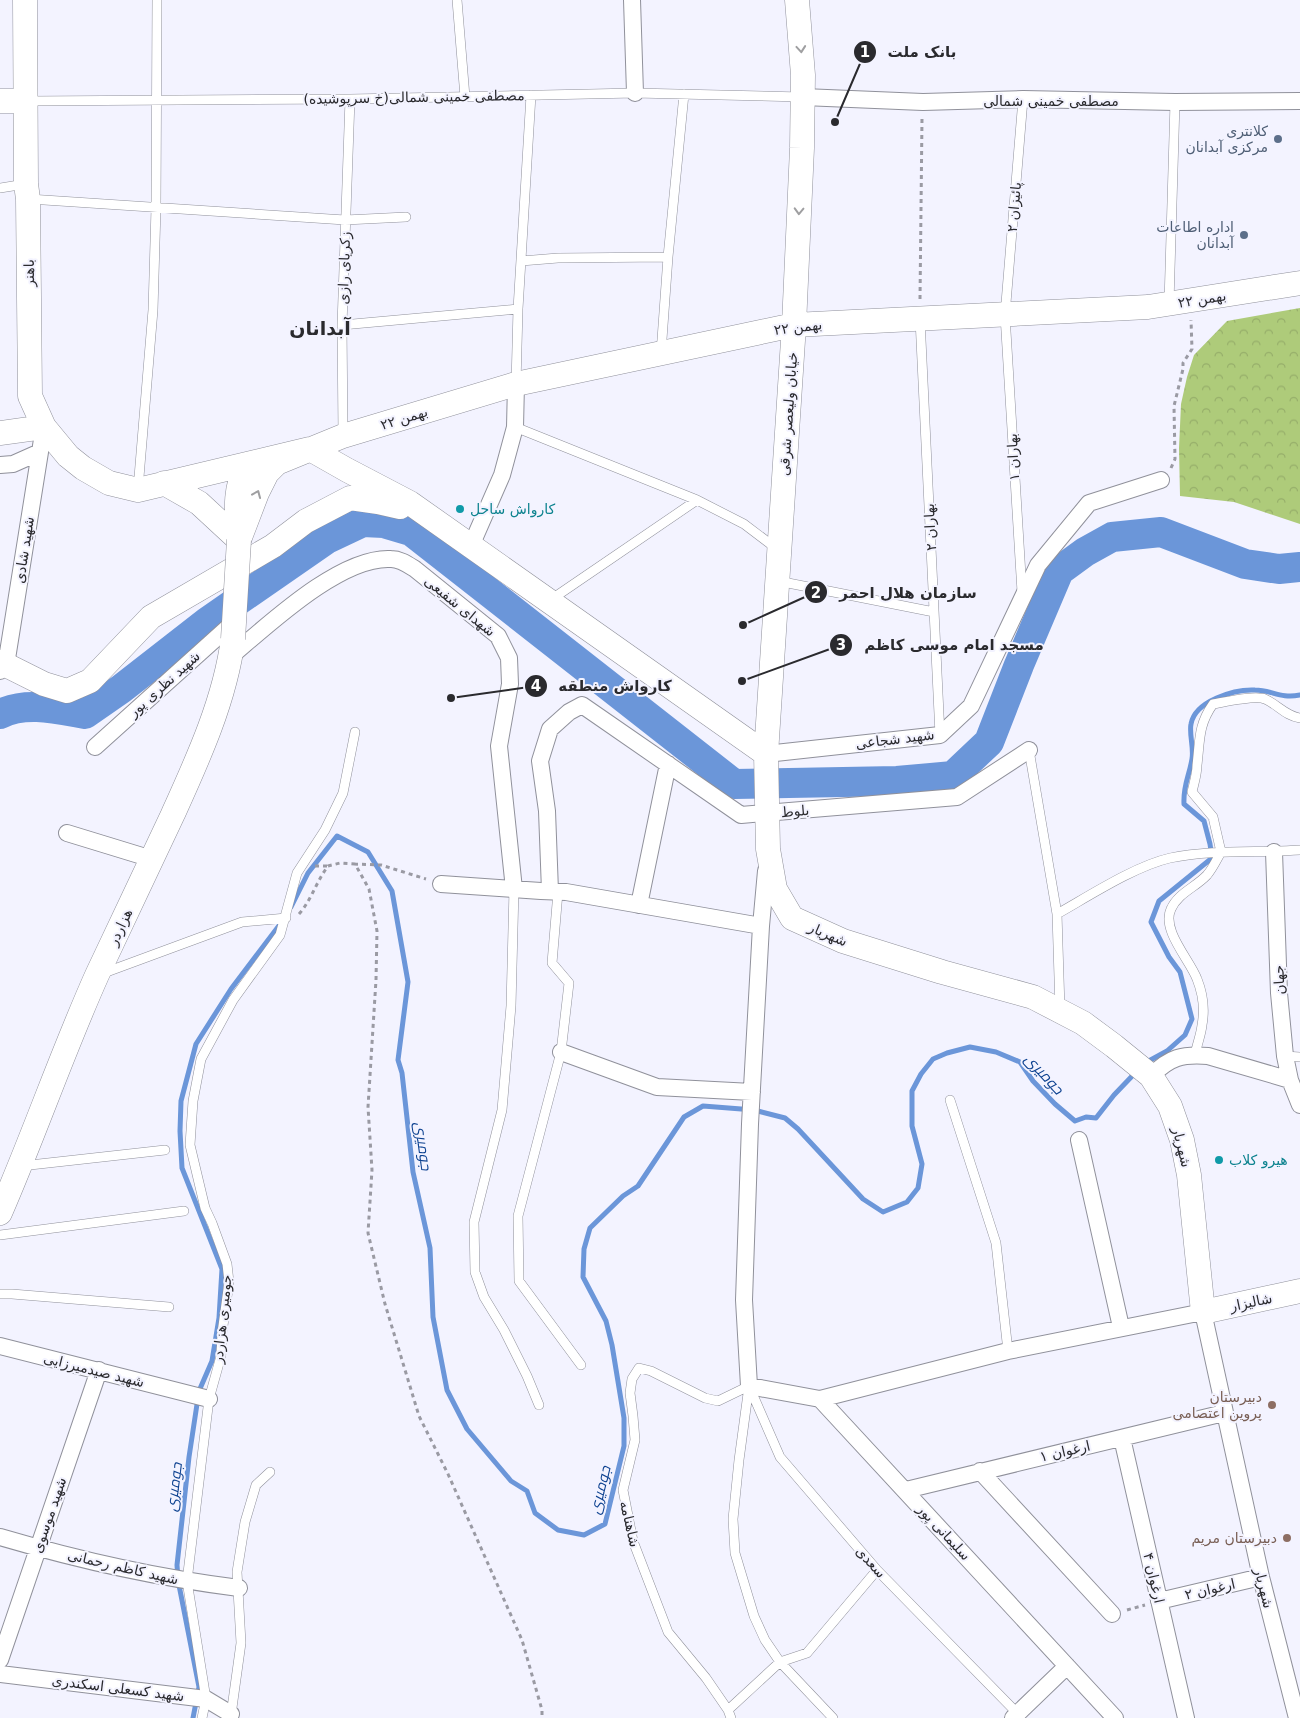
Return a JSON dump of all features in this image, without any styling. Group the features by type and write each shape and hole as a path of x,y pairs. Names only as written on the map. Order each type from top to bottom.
{"main road":[{"name":"باهنر","path":"25,0 30,396 44,427 68,456 83,468 109,483 138,490"},
{"name":"خیابان ولیعصر شرقی","path":"767,814 766,761 794,325 804,76 797,0"},
{"path":"0,101 26,101"},
{"name":"۲۲ بهمن","path":"310,449 343,436 516,384 794,325 1148,307 1300,284"},
{"path":"0,433 44,427"},
{"path":"138,490 310,449 410,503 549,601 766,761"},
{"path":"239,540 257,493 267,473 277,463 310,449"},
{"path":"239,540 236,498 238,486 247,464"},
{"path":"208,473 225,500 239,540"},
{"path":"164,484 199,502 239,540"},
{"path":"2,666 44,684 68,691 90,681 151,617 273,546 306,521 350,498 378,502 426,514"},
{"name":"هزاردر","path":"0,1213 21,1166 41,1109 96,976 196,764 212,718 232,639 239,540"},
{"name":"شهریار","path":"767,814 768,849 775,889 792,918 843,941 942,972 1033,997 1083,1023 1142,1069 1170,1106 1182,1140 1189,1175 1203,1312"},
{"name":"شالیزار","path":"1203,1312 1300,1291"}],"street":[{"path":"632,0 635,93"},
{"name":"مصطفی خمینی شمالی","path":"803,97 923,102 1023,99 1175,102 1300,101"},
{"path":"471,546 502,476 515,427 516,384"},
{"name":"شهید شادی","path":"2,666 44,427"},
{"path":"0,465 13,464 40,452"},
{"name":"شهید شجاعی","path":"766,761 940,735 971,706 1038,565 1088,503 1165,475"},
{"name":"شهدای شفیعی","path":"232,639 328,580 360,564 380,559 401,561 415,569 498,636 509,658 510,684 499,746 514,889"},
{"name":"شهید نظری پور","path":"95,747 232,639"},
{"name":"بلوط","path":"550,891 547,811 540,761 550,729 569,712 582,705 741,815 957,796 1029,750"},
{"path":"639,905 668,764"},
{"path":"67,833 152,859"},
{"path":"768,849 761,926 750,1124 744,1300 749,1386 820,1399 1008,1351 1203,1312"},
{"name":"جهان","path":"1274,852 1279,993 1293,1056 1290,1080 1300,1105"},
{"path":"441,884 566,892 761,926"},
{"path":"562,1052 657,1087 752,1086"},
{"path":"1142,1069 1164,1064 1181,1056 1195,1054 1208,1056 1290,1080"},
{"path":"1079,1140 1121,1327"},
{"name":"شهریار","path":"1203,1312 1261,1577 1298,1712"},
{"name":"شهید صیدمیرزایی","path":"0,1346 209,1399"},
{"name":"شهید موسوی","path":"0,1660 99,1370"},
{"name":"سلیمانی پور","path":"820,1399 1115,1718"},
{"name":"ارغوان ۱","path":"906,1490 1224,1413"},
{"name":"ارغوان ۴","path":"1122,1438 1186,1718"},
{"path":"980,1471 1112,1614"},
{"name":"شهید کاظم رحمانی","path":"0,1537 38,1548 187,1581 239,1588"},
{"name":"ارغوان ۲","path":"1159,1601 1261,1577"},
{"path":"1018,1717 1067,1666"},
{"name":"شهید کسعلی اسکندری","path":"0,1674 206,1699 231,1716"}],"lane":[{"path":"138,490 153,310 156,208 157,0"},
{"path":"457,0 465,97"},
{"name":"مصطفی خمینی شمالی(خ سرپوشیده)","path":"26,101 350,99 635,93 803,97"},
{"path":"661,353 668,256 684,94"},
{"path":"516,384 518,309 531,95"},
{"name":"زکریای رازی","path":"343,436 342,325 350,99"},
{"name":"پائیزان ۲","path":"1005,314 1023,99"},
{"path":"1175,102 1180,302"},
{"path":"0,188 156,208 345,220 406,218"},
{"path":"521,261 558,258 668,256"},
{"path":"342,325 518,309"},
{"name":"بهاران ۱","path":"1005,314 1022,599"},
{"name":"بهاران ۲","path":"920,319 940,735"},
{"path":"515,427 697,500 744,524 780,551"},
{"path":"549,601 697,500"},
{"path":"778,581 934,612"},
{"path":"1195,1054 1202,1025 1203,1000 1197,979 1187,958 1176,943 1169,926 1170,911 1178,898 1207,875 1221,852 1213,817 1192,792 1197,766 1198,740 1205,716 1213,704 1238,699 1264,698 1292,717 1300,718"},
{"name":"جومیری هزاردر","path":"202,1718 206,1699 187,1581 209,1399 221,1356 229,1282 227,1264 222,1248 205,1208 190,1144 192,1101 201,1059 233,1000 280,935 297,874 325,830 343,793 355,732"},
{"path":"1029,750 1057,914 1060,1010"},
{"path":"1057,914 1132,873 1169,858 1221,852 1300,850"},
{"path":"514,889 511,1006 502,1110 474,1222 475,1272 484,1297 528,1376 538,1405"},
{"path":"550,891 552,963 569,983 562,1052 518,1216 519,1281 581,1365"},
{"path":"96,976 242,922 286,918"},
{"path":"950,1100 996,1243 1008,1351"},
{"path":"21,1166 165,1150"},
{"path":"0,1235 184,1211"},
{"path":"0,1294 169,1307"},
{"name":"شاهنامه","path":"730,1714 706,1678 668,1632 632,1541 623,1490 635,1440 634,1416 630,1393 632,1379 638,1368 651,1370 705,1398 718,1401 749,1386"},
{"path":"749,1386 733,1520 735,1552 754,1616 765,1640 780,1662 833,1718"},
{"name":"سعدی","path":"749,1386 780,1457 877,1570 1018,1717"},
{"path":"231,1716 241,1643 237,1572 245,1522 256,1485 270,1472"},
{"path":"730,1714 780,1662 807,1653 877,1570"}],"path":[{"path":"920,319 923,102"},
{"path":"1165,475 1175,458 1174,406 1183,369 1182,363 1192,349 1180,302"},
{"path":"301,867 328,866 340,863 381,865 441,884"},
{"path":"348,864 355,864 369,889 377,931 376,980 368,1107 372,1170 368,1232 384,1304 419,1416 448,1474 522,1640 542,1710 542,1718"},
{"path":"280,935 309,903 321,875 328,866"},
{"path":"1112,1614 1159,1601"}],"green space":[{"path":"1300,308 1300,524 1234,502 1180,496 1179,448 1181,404 1194,355 1227,321"}],"waterway":[{"path":"0,714 10,710 31,707 53,708 85,714 121,689 207,622 327,539 363,522 384,523 411,531 734,784 897,781 953,776 989,742 1059,571 1085,552 1112,537 1161,532 1245,564 1279,569 1300,567"},
{"name":"جومیری","path":"1145,1063 1167,1051 1185,1035 1192,1019 1180,972 1169,957 1151,922 1159,901 1212,858 1204,821 1184,804 1185,786 1192,759 1191,724 1194,716 1207,703 1227,694 1246,690 1266,691 1287,696 1300,695"},
{"name":"جومیری","path":"291,907 308,873 337,836 368,852 392,891 408,982 398,1060 402,1073 413,1172 430,1248 433,1317 447,1390 467,1429 511,1481 527,1491 535,1513 558,1530 584,1535 605,1524 624,1446 624,1418 612,1345 606,1321 583,1277 584,1249 590,1228 623,1196 638,1186 684,1117 703,1106 754,1110 785,1118 798,1129 863,1199 883,1212 907,1202 918,1188 922,1164 912,1126 912,1091 921,1074 933,1059 970,1047 996,1052 1020,1062 1033,1081 1075,1121 1086,1117 1096,1118 1114,1095 1136,1072"},
{"name":"جومیری","path":"193,1718 199,1687 178,1580 177,1565 189,1457 199,1391 212,1361 219,1318 222,1269 182,1168 181,1101 196,1044 231,989 281,923"}],"place":[{"name":"بانک ملت","path":"835,122"},
{"name":"کلانتری مرکزی آبدانان","path":"1278,139"},
{"name":"اداره اطاعات آبدانان","path":"1244,235"},
{"name":"کارواش ساحل","path":"460,509"},
{"name":"سازمان هلال احمر","path":"743,625"},
{"name":"مسجد امام موسی کاظم","path":"742,681"},
{"name":"کارواش منطقه","path":"451,698"},
{"name":"هیرو کلاب","path":"1219,1160"},
{"name":"دبیرستان پروین اعتصامی","path":"1272,1405"},
{"name":"دبیرستان مریم","path":"1287,1538"}],"district":[{"name":"آبدانان","path":"320,328"}]}
